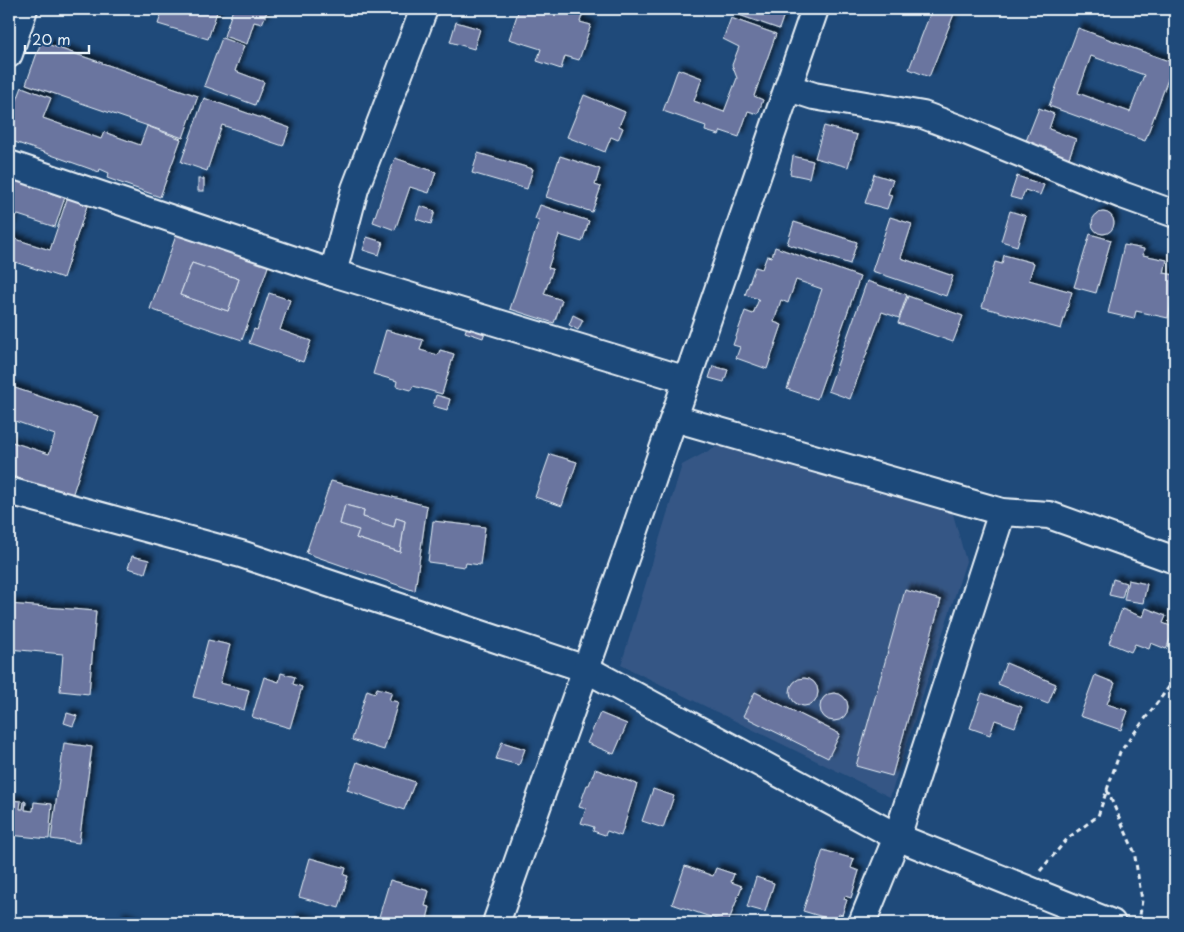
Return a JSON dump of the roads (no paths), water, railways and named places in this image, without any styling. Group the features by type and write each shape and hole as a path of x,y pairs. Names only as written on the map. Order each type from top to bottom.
{"street":[{"path":"9,54 24,9"},
{"path":"333,272 355,189 424,9"},
{"path":"496,923 816,9"},
{"path":"789,88 814,96 923,115 1122,195 1175,214"},
{"path":"9,164 333,272 687,380"},
{"path":"674,418 1002,512 1049,515 1175,560"},
{"path":"9,491 241,554 586,669 897,837 1112,923"},
{"path":"862,923 897,837 1002,512"}]}
